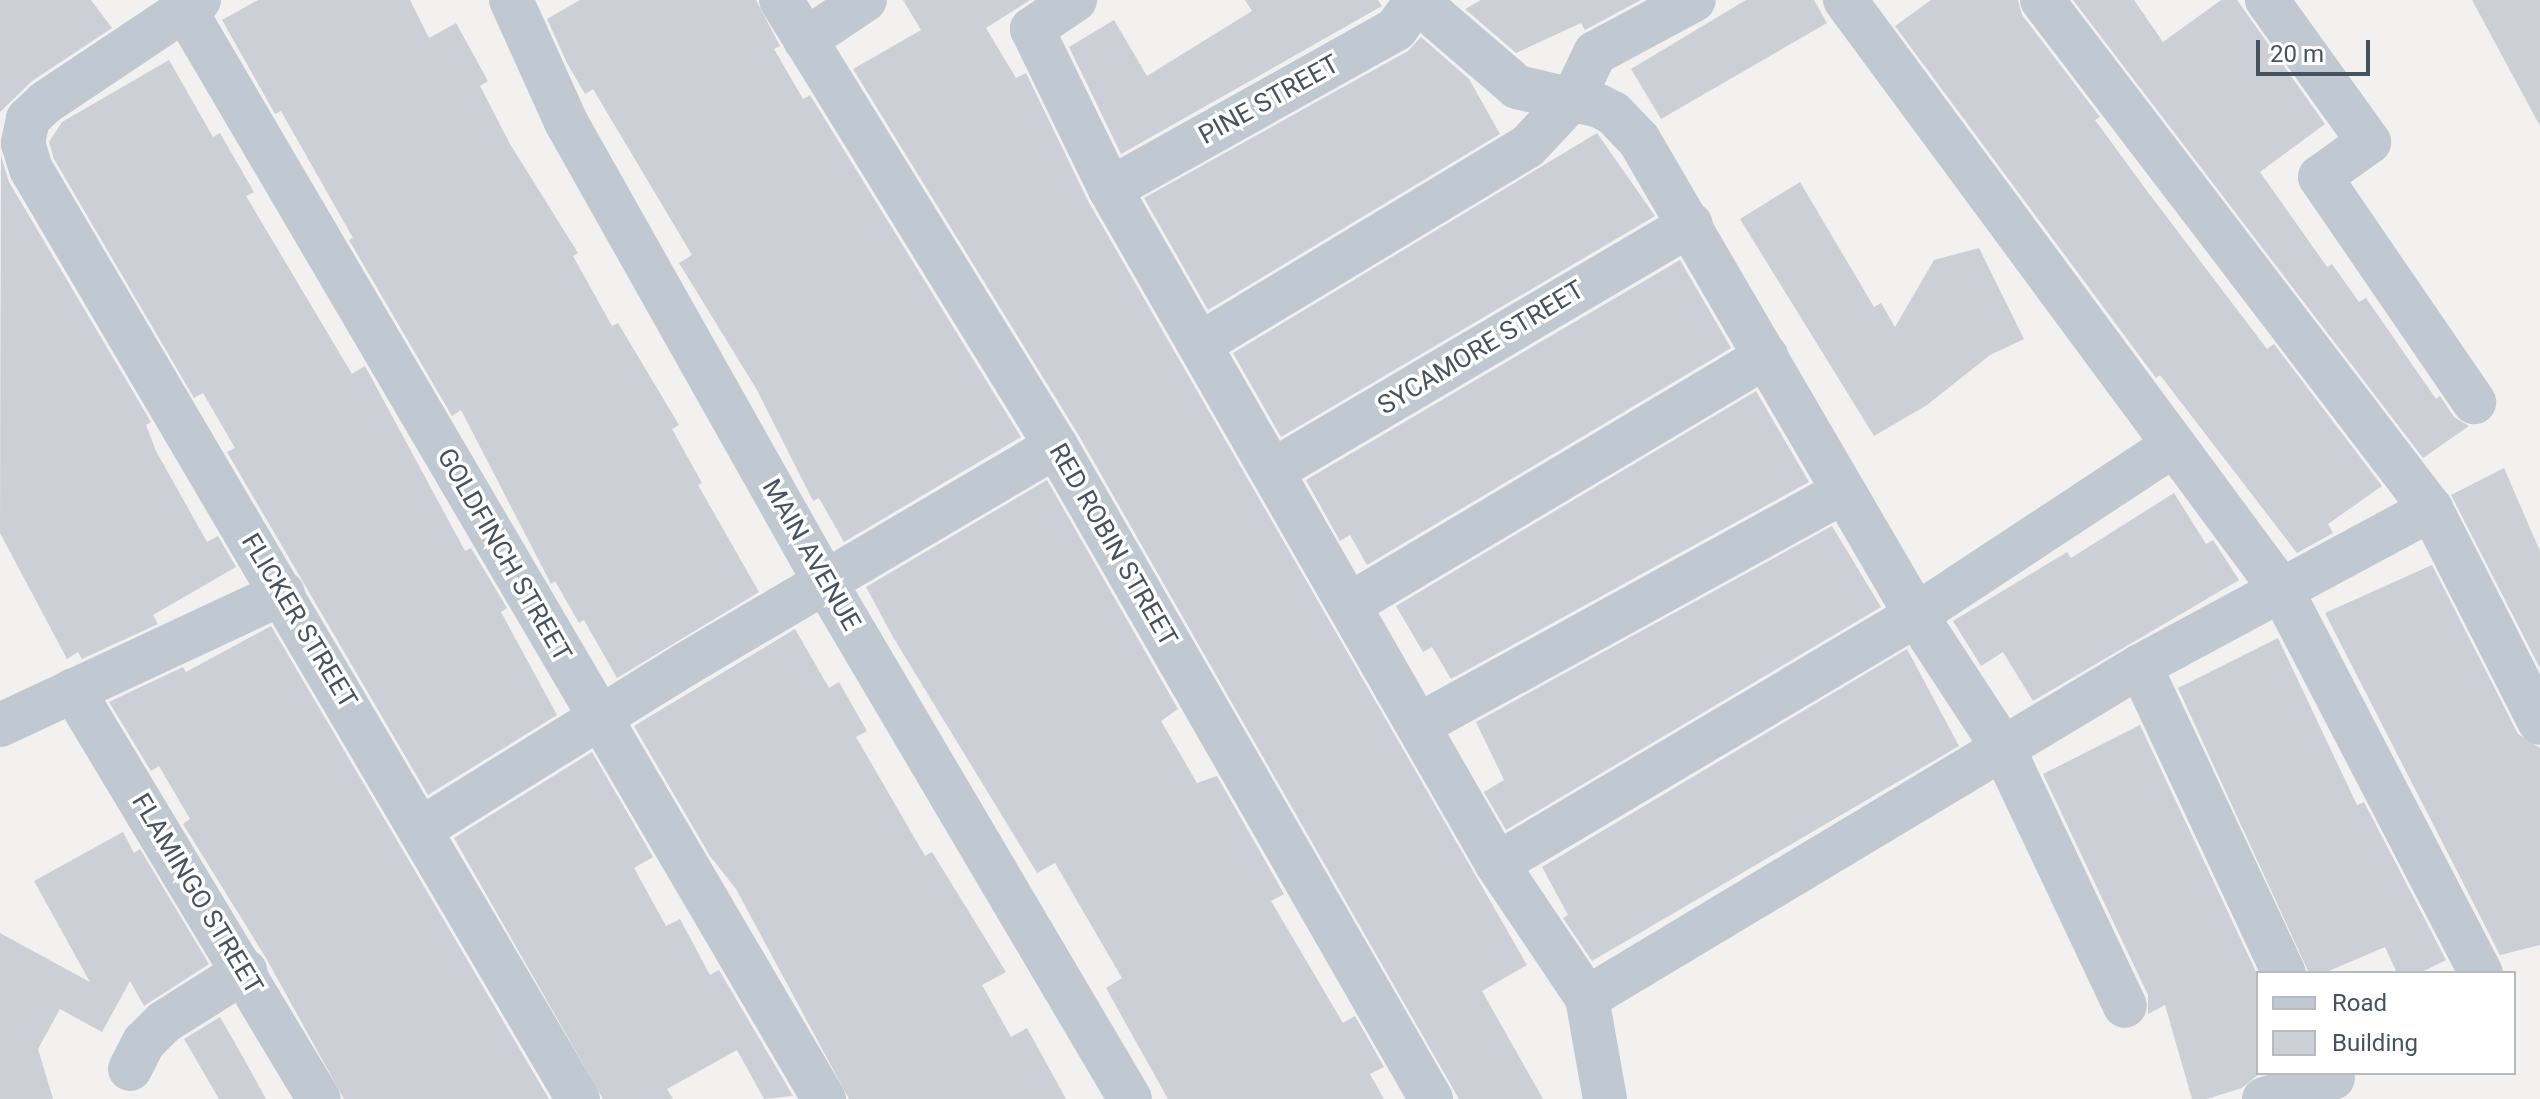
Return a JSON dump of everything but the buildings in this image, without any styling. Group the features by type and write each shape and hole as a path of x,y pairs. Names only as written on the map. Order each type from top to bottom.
{"street":[{"name":"MAIN AVENUE","path":"511,0 566,122 825,582 1130,1099"},
{"name":"RED ROBIN STREET","path":"781,0 1056,446 1431,1099"},
{"path":"805,40 865,0"},
{"path":"1075,0 1032,29 1110,189 1497,864 1587,998 1605,1099"},
{"path":"1417,0 1517,87 1574,97 1613,113 1639,140 1691,224 1916,615 2003,748 2125,1006"},
{"name":"PINE STREET","path":"1110,189 1396,29 1417,0"},
{"path":"1200,344 1527,147 1574,97 1595,53 1694,0"},
{"path":"2042,0 2431,509 2540,723"},
{"path":"2267,0 2369,142 2320,177 2474,402"},
{"path":"1853,2 2282,591 2480,971"},
{"name":"FLICKER STREET","path":"192,5 46,102 28,119 23,143 43,193 283,593 578,1099"},
{"name":"GOLDFINCH STREET","path":"192,5 600,717 824,1099"},
{"name":"SYCAMORE STREET","path":"1272,471 1691,224"},
{"path":"1349,605 1766,356"},
{"path":"1497,864 1916,615 2174,445"},
{"path":"421,829 600,717 1056,446"},
{"path":"1419,725 1844,491"},
{"path":"1587,998 2140,666 2431,509"},
{"path":"0,725 283,593"},
{"path":"2140,666 2283,971"},
{"name":"FLAMINGO STREET","path":"73,690 245,971 319,1099"},
{"path":"130,1069 144,1042 164,1022 245,971"},
{"path":"2264,1099 2335,1083"}]}
